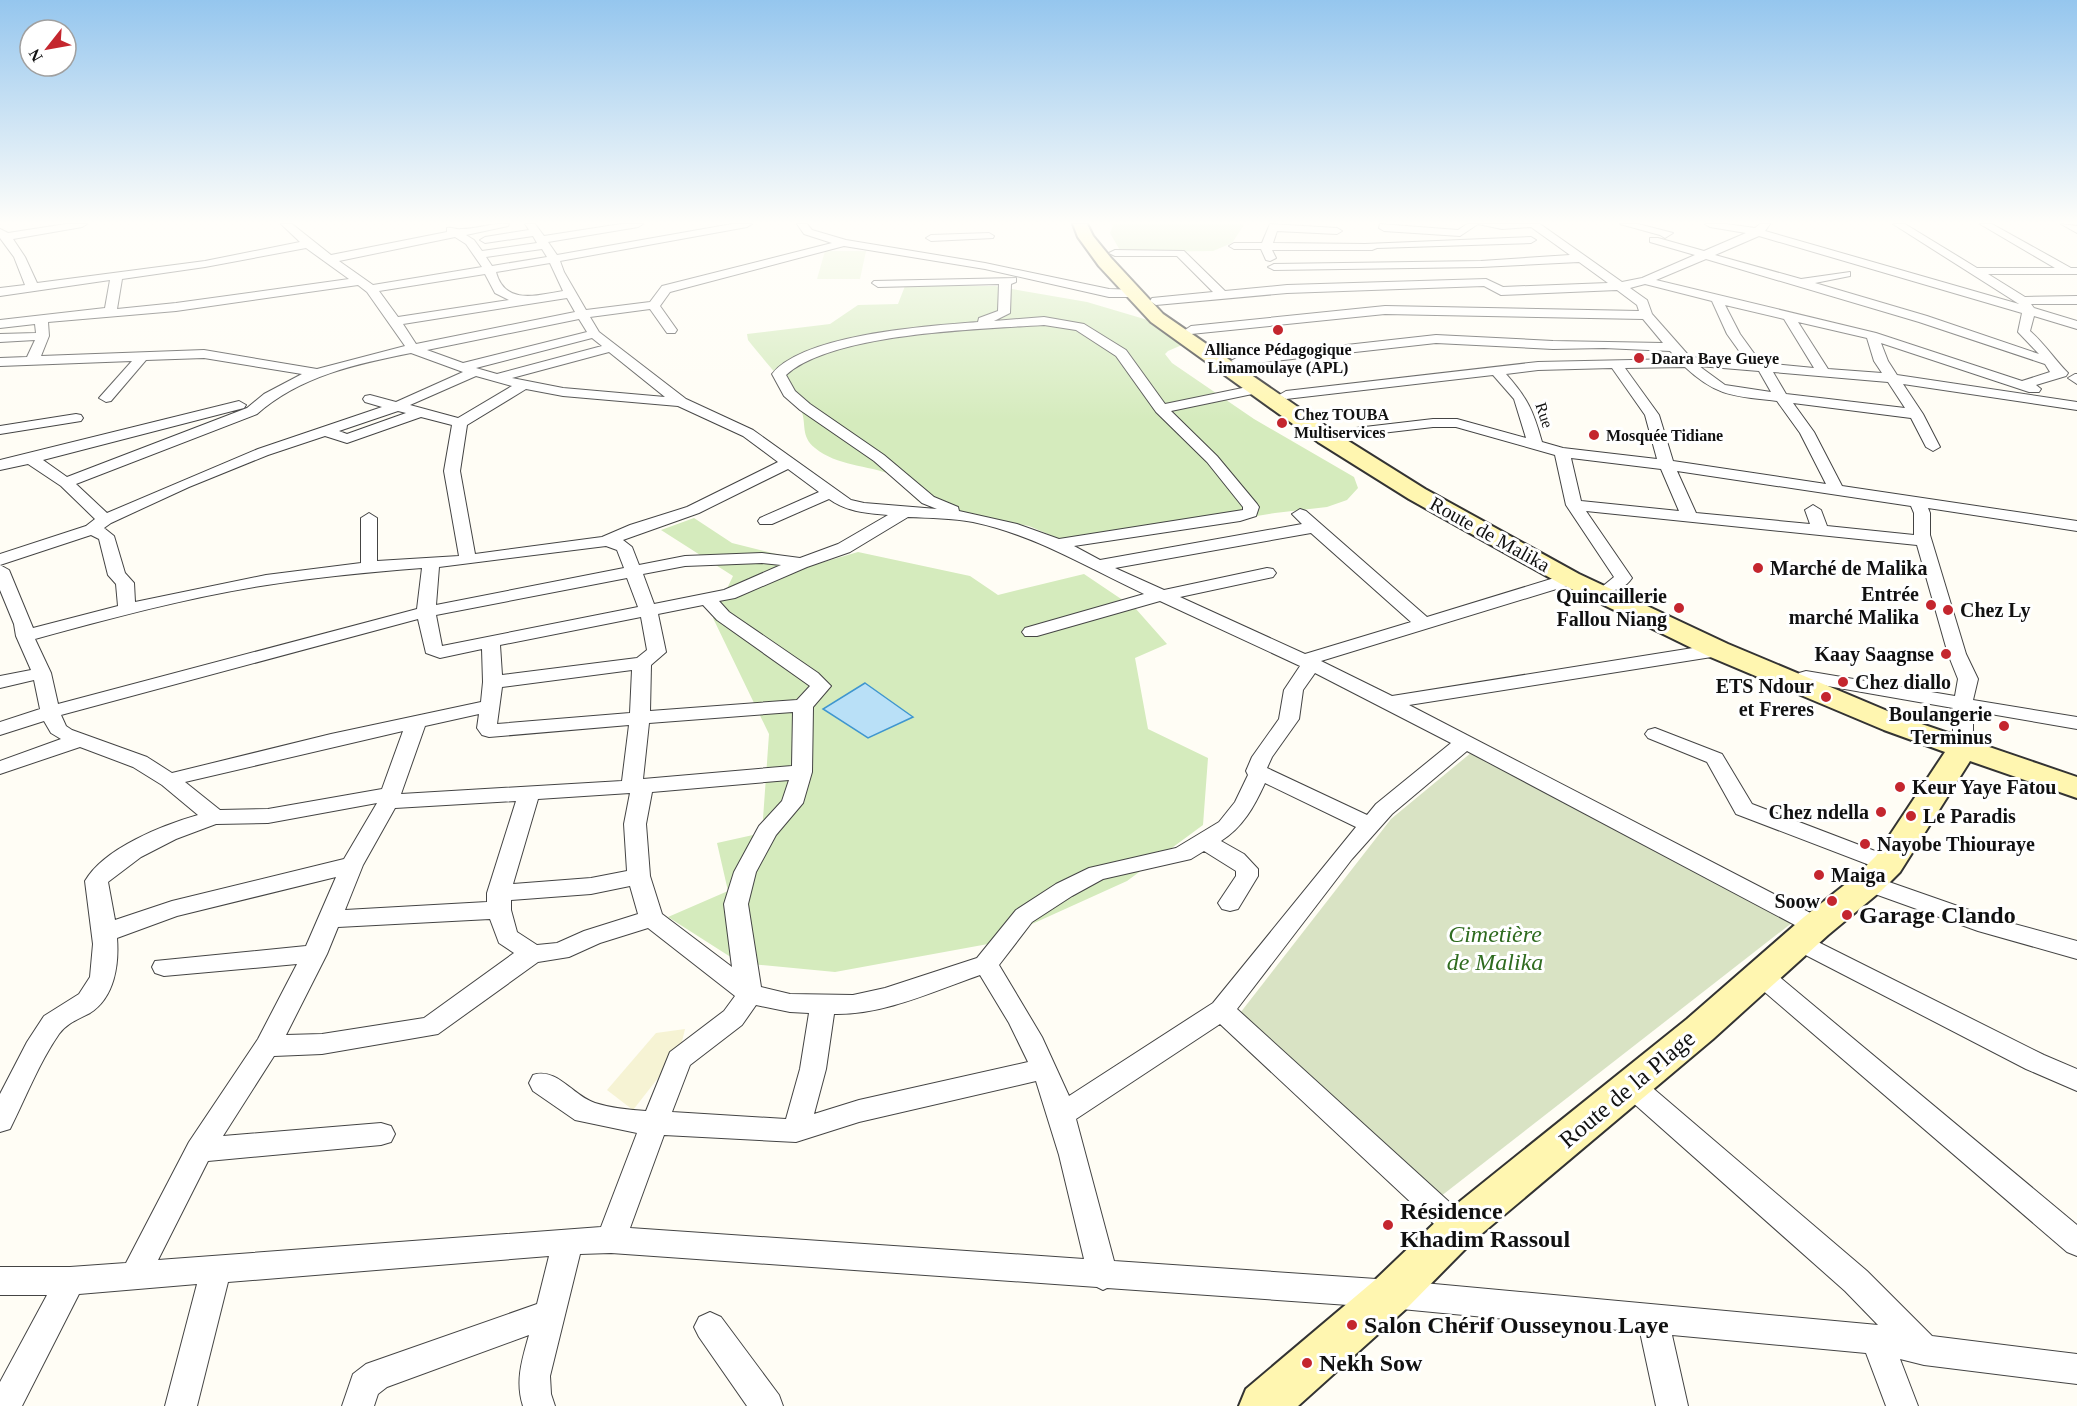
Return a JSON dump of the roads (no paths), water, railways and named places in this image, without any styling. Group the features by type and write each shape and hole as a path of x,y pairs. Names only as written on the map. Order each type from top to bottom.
{"main road":[{"name":"Route de Malika","path":"1137,290 1339,434 1442,496 1585,574 1736,647 1904,717 1963,748"},
{"name":"Route de Malika","path":"1140,290 1157,318 1326,437 1417,494 1570,579 1718,650 1894,724 2077,788"},
{"name":"Route de la Plage","path":"1263,1406 1391,1294 1458,1228 1632,1086 1878,874 1963,748"}],"street":[{"path":"0,292 15,290"},
{"path":"108,312 111,309 115,290"},
{"path":"0,324 325,290"},
{"path":"369,290 395,321 413,348 469,369 524,385 563,392 681,402"},
{"path":"428,291 433,290"},
{"path":"500,290 520,301"},
{"path":"565,290 584,315 594,334 681,402 748,433 845,503 863,507 971,517"},
{"path":"0,465 262,399 320,372 360,360 553,319 652,305 659,301 665,290"},
{"path":"1004,313 1005,290"},
{"path":"1091,290 1145,297 1222,295 1280,290"},
{"path":"1217,290 1222,295"},
{"path":"1365,290 1385,310"},
{"path":"1497,290 1544,290"},
{"path":"1536,290 1557,314"},
{"path":"1626,290 1642,303 1646,315 1687,362 1711,383 1728,391 1916,414"},
{"path":"1679,290 1872,336 2022,384 2077,405"},
{"path":"1823,290 2047,361"},
{"path":"1970,290 2026,306 2077,325"},
{"path":"2002,290 2026,306 2077,300"},
{"path":"395,321 570,294"},
{"path":"1717,299 1739,342 1807,432 1837,491"},
{"path":"652,305 671,330"},
{"path":"2026,306 2025,332 2045,352 2047,361 2055,370 2076,379"},
{"path":"1191,330 1385,310 1483,327 1553,345 1604,344 1674,347"},
{"path":"973,325 1004,313 1080,327 1121,353 1161,409 1212,459 1251,507 1250,513 1240,516 1058,544"},
{"path":"1238,361 1436,339 1535,313 1646,315"},
{"path":"1535,313 1553,345"},
{"path":"1787,314 1823,371"},
{"path":"0,377 28,361 42,336 41,320"},
{"path":"1044,321 923,330 845,344 810,353 790,364 779,374 789,393 805,407 879,458 928,500 971,517 1011,527 1058,544 1097,566 1308,662 1389,702 1466,742 2035,1062 2077,1080"},
{"path":"0,560 99,525 220,469 324,430 395,407 469,369 594,334"},
{"path":"0,338 42,336"},
{"path":"1872,336 1877,352 1916,414 1932,447"},
{"path":"497,378 611,348"},
{"path":"0,362 204,354 320,372"},
{"path":"106,398 143,356"},
{"path":"1286,395 1557,364 1687,362 1893,378 2077,405"},
{"path":"1615,363 1652,415 1662,454 1690,518"},
{"name":"Rue","path":"1496,370 1520,398 1527,413 1535,444"},
{"path":"2022,384 2061,373"},
{"path":"369,399 460,423 524,385"},
{"path":"1161,409 1257,389"},
{"path":"66,483 252,411 262,399"},
{"path":"324,430 347,439 419,413"},
{"path":"0,430 76,418"},
{"path":"1339,434 1447,422 1467,425 1562,452 1668,465 2077,526"},
{"path":"460,423 452,471 468,560"},
{"path":"1562,452 1574,505 1623,578 1612,586"},
{"path":"35,458 36,464 66,483 99,525 106,537 117,576 124,583 127,609"},
{"path":"606,541 623,532 693,510 790,462"},
{"path":"766,521 829,493"},
{"path":"1917,503 1922,513 1922,535 1957,654 1968,679 1963,702 1963,748"},
{"path":"1574,505 1925,541"},
{"path":"431,563 426,612 429,637 435,651 707,599 757,584 801,563 844,548 908,510"},
{"path":"1814,510 1821,531"},
{"path":"1300,514 1424,624"},
{"path":"369,518 369,567"},
{"path":"1097,566 1315,527"},
{"path":"25,636 127,609 266,580 369,567 468,560 606,541 615,542 624,547 648,610 657,652 642,663 493,682"},
{"path":"0,729 50,712 426,612 685,561 762,558 801,563"},
{"path":"0,570 42,673 50,712 58,729 79,740 140,762 169,780 204,817"},
{"path":"1031,632 1137,601 1268,573"},
{"path":"1308,662 1570,579"},
{"path":"611,1240 679,1059 733,1018 750,994 743,961 736,904 745,872 767,831 792,803 802,772 803,706 821,686 798,667 723,616 707,599"},
{"path":"491,642 493,682 487,728 489,731 640,717 803,706"},
{"path":"1389,702 1718,650"},
{"path":"1308,662 1291,698 1290,717 1257,766 1256,771 1370,825"},
{"path":"642,663 635,824 639,876 651,918 750,994 790,1003 841,1006 864,1002 986,964 1024,916 1064,890 1097,873 1183,854 1227,827 1245,804 1260,774"},
{"path":"0,682 42,673"},
{"path":"1806,677 2077,723"},
{"path":"169,780 331,740 490,706"},
{"path":"135,1275 199,1150 267,1046 315,954 352,865 388,798 416,722"},
{"path":"1654,734 1715,758 1744,808 1986,926 2077,950"},
{"path":"0,768 79,740"},
{"path":"1062,1114 1222,1010 1344,854 1384,809 1466,742"},
{"path":"0,1121 51,1025 91,999 99,985 105,956 96,881 111,865 204,817 268,816 388,798 529,793 802,772"},
{"path":"529,793 499,901 507,937 533,954"},
{"path":"1204,841 1236,859 1247,869 1247,876 1230,903"},
{"path":"104,933 172,909 352,865"},
{"path":"330,919 499,901 639,876"},
{"path":"267,1046 322,1044 429,1027 439,1022 517,963 533,954 561,951 592,937 651,918"},
{"path":"164,967 315,954"},
{"path":"986,964 1010,1000 1044,1068 1062,1114 1103,1276"},
{"path":"1762,976 2077,1244"},
{"path":"796,1131 813,1069 823,1004"},
{"path":"1222,1010 1458,1228"},
{"path":"542,1083 585,1112 626,1121 796,1131 859,1112 1044,1068"},
{"path":"1632,1086 1856,1281 1924,1350"},
{"path":"199,1150 381,1134"},
{"path":"0,1281 70,1281 568,1241 611,1240 1103,1276 1391,1294 1876,1339 1924,1350 2077,1369"},
{"path":"539,1406 535,1394 534,1376 568,1241"},
{"path":"181,1406 216,1269"},
{"path":"5,1406 70,1281"},
{"path":"358,1406 364,1385 377,1375 548,1314"},
{"path":"1653,1318 1672,1406"},
{"path":"710,1327 767,1406"},
{"path":"1876,1339 1902,1406"}],"water":[{"path":"865,683 913,717 868,738 823,709"}],"place":[{"name":"Alliance Pédagogique Limamoulaye (APL)","path":"1278,330"},
{"name":"Daara Baye Gueye","path":"1639,358"},
{"name":"Chez TOUBA Multiservices","path":"1282,423"},
{"name":"Mosquée Tidiane","path":"1594,435"},
{"name":"Marché de Malika","path":"1758,568"},
{"name":"Entrée marché Malika","path":"1931,605"},
{"name":"Quincaillerie Fallou Niang","path":"1679,608"},
{"name":"Chez Ly","path":"1948,610"},
{"name":"Kaay Saagnse","path":"1946,654"},
{"name":"Chez diallo","path":"1843,682"},
{"name":"ETS Ndour et Freres","path":"1826,697"},
{"name":"Boulangerie Terminus","path":"2004,726"},
{"name":"Keur Yaye Fatou","path":"1900,787"},
{"name":"Chez ndella","path":"1881,812"},
{"name":"Le Paradis","path":"1911,816"},
{"name":"Nayobe Thiouraye","path":"1865,844"},
{"name":"Maiga","path":"1819,875"},
{"name":"Soow","path":"1832,901"},
{"name":"Garage Clando","path":"1847,915"},
{"name":"Résidence Khadim Rassoul","path":"1388,1225"},
{"name":"Salon Chérif Ousseynou Laye","path":"1352,1325"},
{"name":"Nekh Sow","path":"1307,1363"}],"park label":[{"name":"Cimetière de Malika","path":"1495,948"}]}
